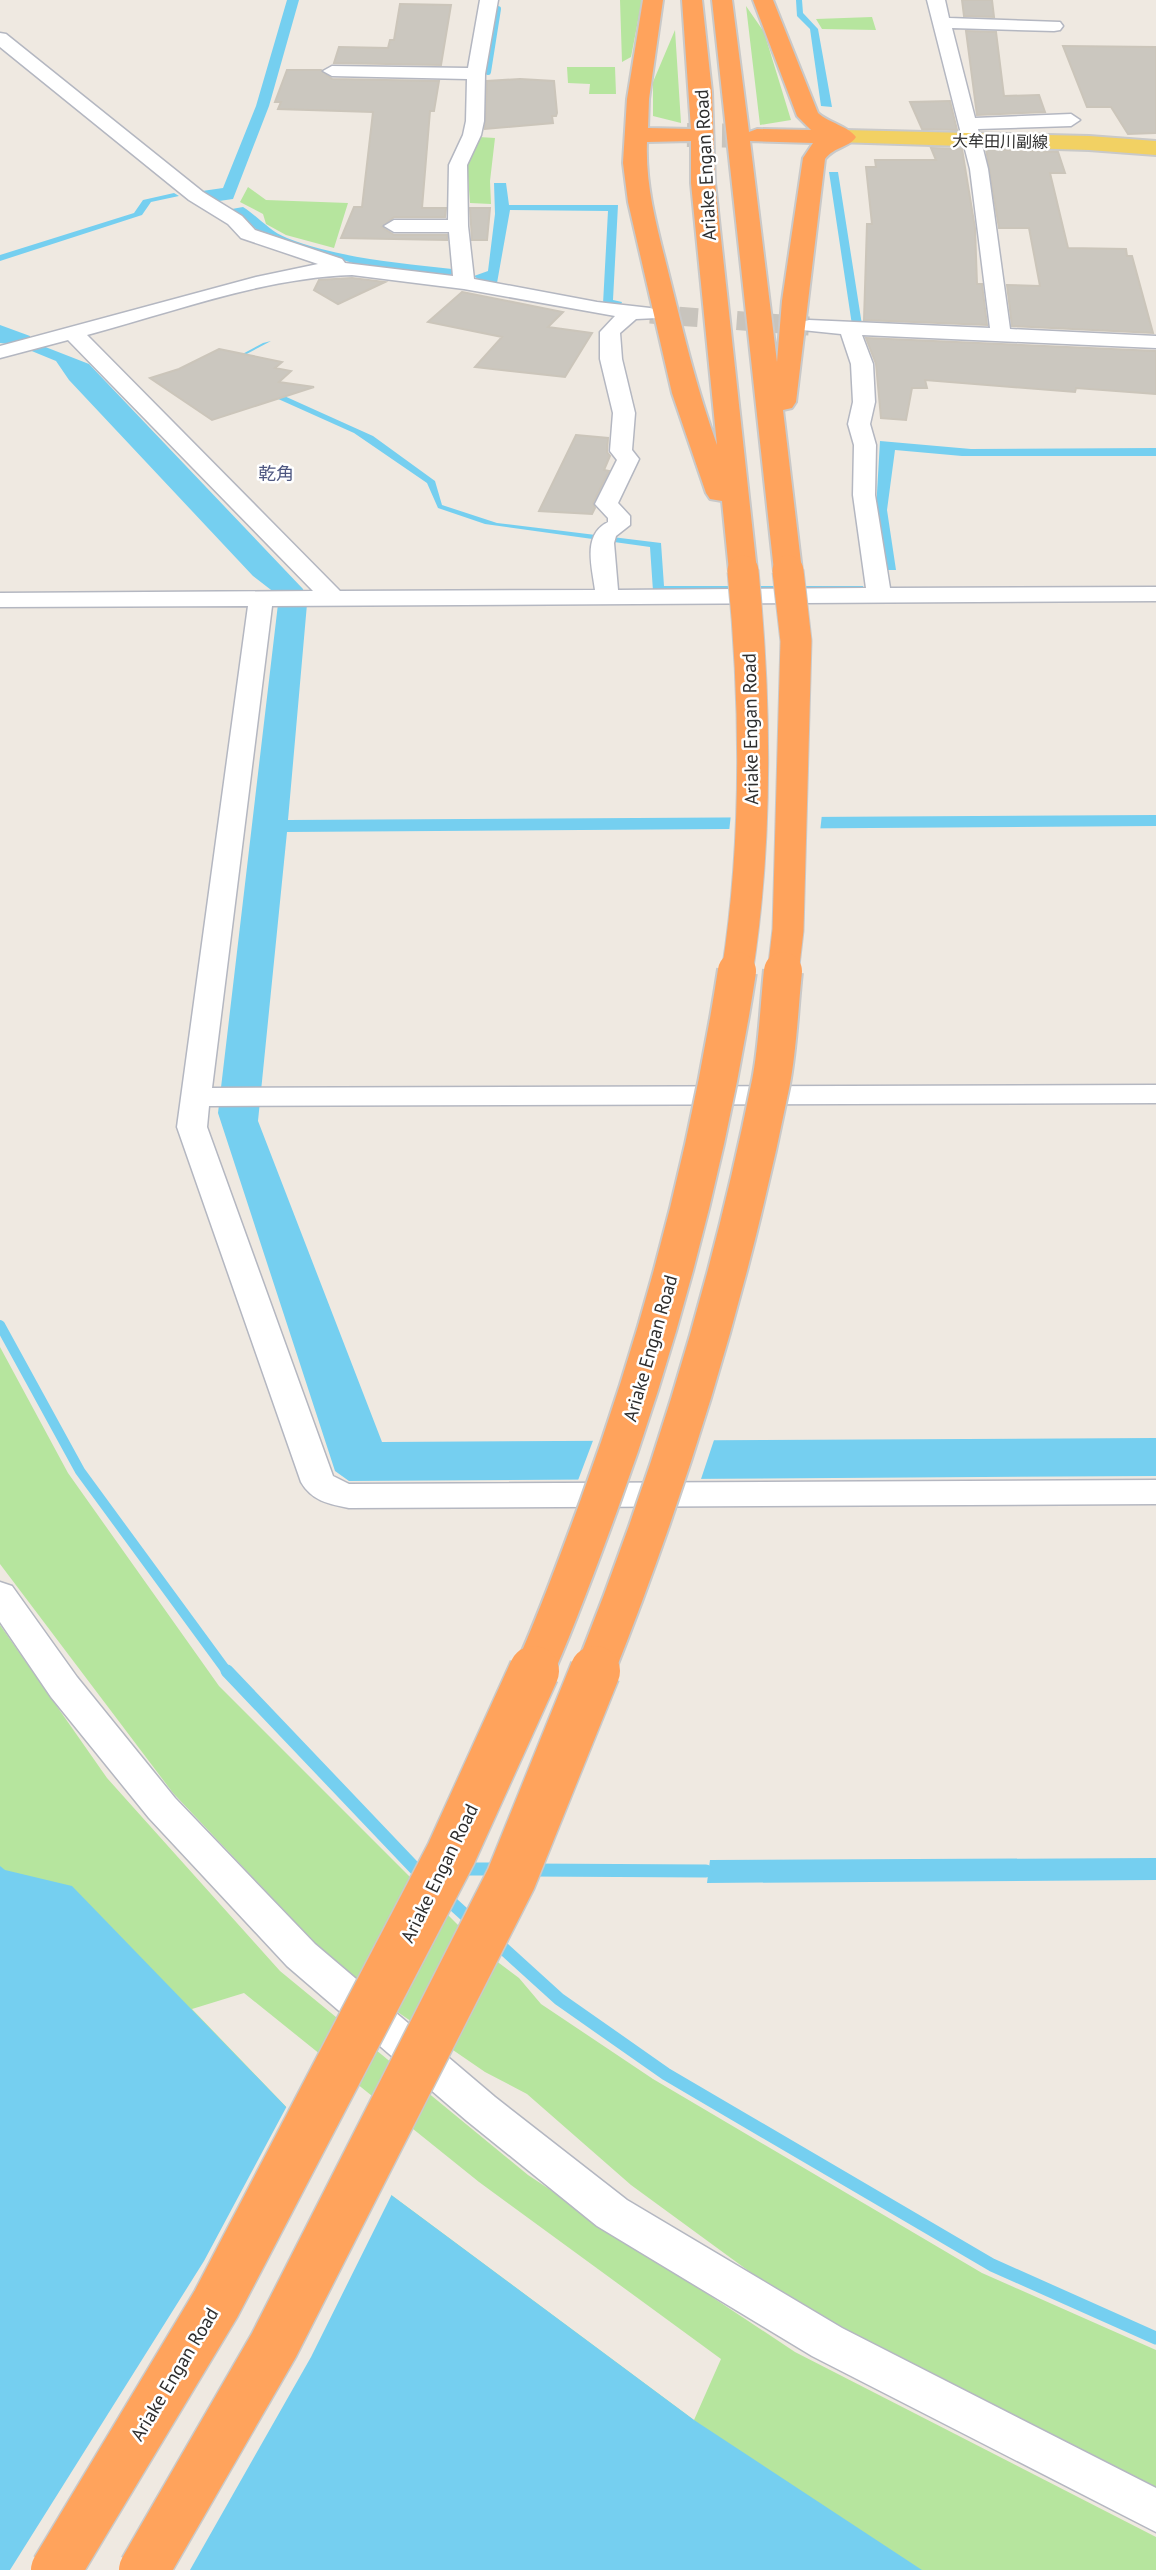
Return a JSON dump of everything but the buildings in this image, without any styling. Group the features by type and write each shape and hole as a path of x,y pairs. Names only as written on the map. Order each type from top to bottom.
{"highway":[{"path":"653,0 638,99 635,163 640,202 685,393 741,557"},
{"name":"Ariake Engan Road","path":"56,2570 216,2304 451,1854 557,1620 634,1408 682,1239 721,1074 744,928 754,770 747,611 703,183 694,134 697,34 692,0"},
{"name":"Ariake Engan Road","path":"144,2570 274,2345 511,1879 612,1628 691,1403 733,1246 771,1080 788,917 796,641 748,134 722,0"},
{"path":"763,0 808,116 821,127 845,137"},
{"path":"638,135 694,134"},
{"path":"748,134 845,137"},
{"path":"786,552 783,404 814,158 824,145 845,137"}],"main road":[{"name":"大牟田川副線","path":"845,137 969,132 1156,148"}],"street":[{"path":"464,283 458,226 458,165 475,121 476,74 489,0"},
{"path":"936,0 979,169 1001,336"},
{"path":"942,23 1054,26"},
{"path":"0,38 196,196 235,220 247,234 352,269 464,283 641,313 610,332 611,359 624,413 621,451 628,459 606,505 620,516 619,525 604,538 607,597"},
{"path":"332,71 476,74"},
{"path":"969,132 1071,120"},
{"path":"394,226 458,226"},
{"path":"7,350 298,273 352,269"},
{"path":"809,326 1156,342"},
{"path":"850,329 862,363 864,402 859,424 865,445 864,495 879,596"},
{"path":"72,332 323,598"},
{"path":"0,600 1156,594"},
{"path":"264,599 192,1127 318,1482 331,1492 349,1496 1156,1492"},
{"path":"195,1097 1156,1094"},
{"path":"0,1595 64,1687 162,1808 301,1955 481,2109 612,2213 827,2343 1156,2511"}],"green space":[{"path":"620,0 642,0 631,57 622,62"},
{"path":"746,6 764,32 791,120 760,125"},
{"path":"872,17 876,30 822,29 816,19"},
{"path":"675,30 681,123 653,116 653,82"},
{"path":"567,67 615,67 616,94 589,94 590,84 568,83"},
{"path":"479,137 495,138 490,181 491,204 470,203 467,163"},
{"path":"248,187 266,200 348,203 334,248 286,235 266,224 263,214 240,202"},
{"path":"0,1347 68,1473 219,1686 487,1954 519,1978 541,2004 653,2079 982,2273 1156,2350 1156,2492 824,2326 631,2185 527,2094 485,2072 367,1991 316,1944 173,1793 0,1564"},
{"path":"0,1625 107,1778 280,1971 528,2175 795,2352 1156,2537 1156,2570 639,2570 0,2064","holes":["244,1993 479,2182 721,2359 694,2420 320,2142 192,2009"]}],"water":[{"path":"287,0 299,0 269,106 233,199 219,201 202,191 223,188 256,106"},
{"path":"796,0 802,0 803,13 818,29 832,107 821,106 810,29 797,16"},
{"path":"829,172 838,172 862,325 852,325"},
{"path":"494,183 506,183 509,205 618,205 613,300 622,302 620,307 603,304 608,211 510,210 497,283 483,283 474,276 488,271 495,214"},
{"path":"174,193 179,196 151,202 142,215 0,261 0,255 134,213 143,200"},
{"path":"243,207 269,228 307,245 368,259 452,269 453,274 446,276 359,265 263,235 232,209"},
{"path":"0,325 30,336 30,341 89,364 303,589 307,604 288,820 1156,815 1156,826 287,832 258,1121 382,1442 1156,1438 1156,1476 349,1481 335,1471 218,1113 278,604 275,593 253,576 69,380 56,361 17,345 0,343"},
{"path":"271,341 215,371 282,395 373,436 435,481 442,505 497,523 661,543 664,586 863,586 864,591 653,591 650,547 485,524 438,508 427,483 354,433 276,398 207,373"},
{"path":"880,441 971,449 1156,448 1156,456 962,456 895,450 887,510 896,570 883,570 876,510"},
{"path":"1156,1858 1156,1880 707,1883 710,1860"},
{"path":"0,1866 5,1870 72,1886 320,2142 694,2420 922,2570 0,2570"}],"pier":[{"path":"731,814 822,814 820,832 729,832"},
{"path":"715,1437 700,1482 577,1483 594,1438"},
{"path":"288,2104 323,2139 393,2192 311,2357 190,2570 10,2570 204,2261"}],"waterway":[{"path":"488,72 498,9"},
{"path":"486,94 486,111"},
{"path":"0,1325 80,1471 228,1673"},
{"path":"227,1671 425,1879"},
{"path":"458,1869 501,1869"},
{"path":"528,1870 706,1871"},
{"path":"443,1895 475,1924"},
{"path":"495,1941 559,1999 666,2074 992,2265 1156,2338"}],"tunnel":[{"path":"687,135 757,136"},
{"path":"650,314 809,326"}],"district":[{"name":"乾角","path":"276,473"}]}
